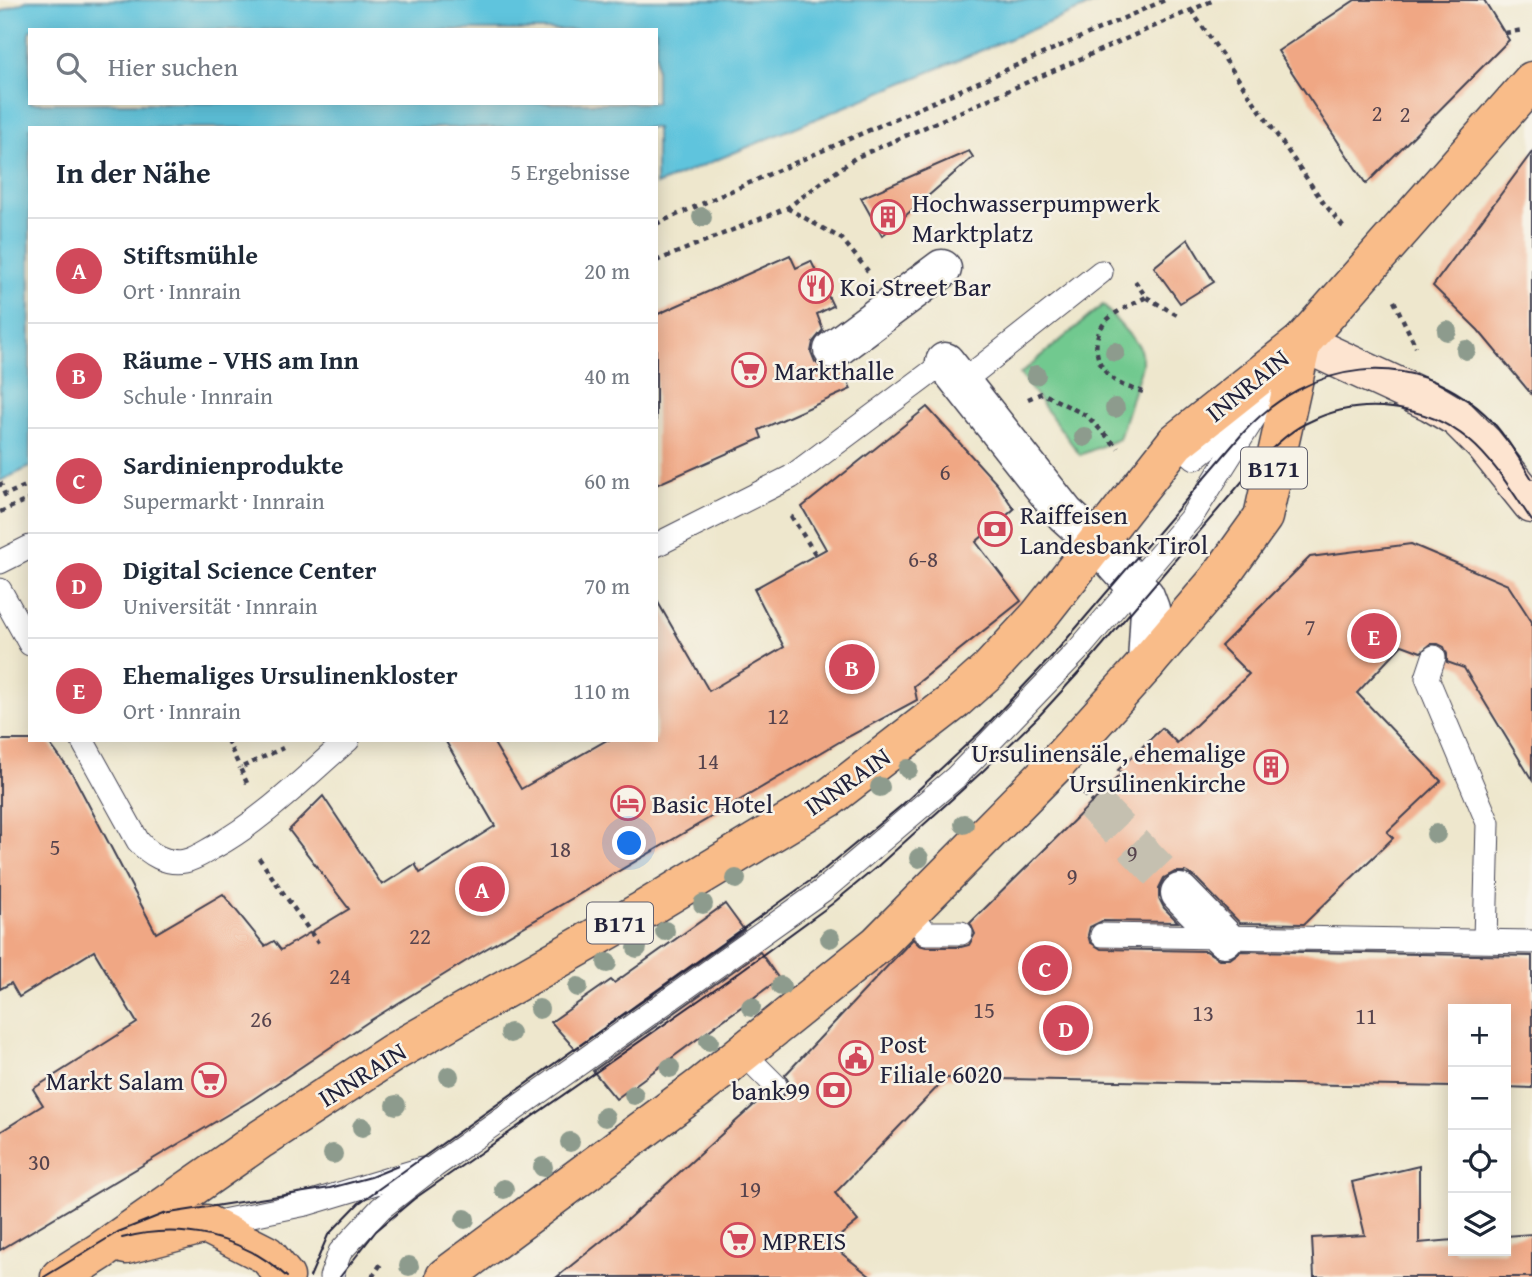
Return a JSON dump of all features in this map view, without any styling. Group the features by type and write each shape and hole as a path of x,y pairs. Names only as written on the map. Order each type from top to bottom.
{"main road":[{"name":"INNRAIN","path":"60,1277 261,1139 394,1052 642,911 829,798 953,702 989,670 1038,617 1176,442 1302,342 1532,81"},
{"name":"INNRAIN","path":"445,1277 699,1088 878,944 1057,763 1217,581 1263,517 1302,342"},
{"path":"101,1251 206,1224 267,1255 285,1277"}],"street":[{"path":"833,350 942,269"},
{"path":"1302,342 1431,401 1458,418 1485,444 1532,504"},
{"path":"954,372 1065,514 1097,543 1144,596 1150,609 1147,663"},
{"path":"1180,893 1224,937"}],"lane":[{"path":"658,544 791,477 954,372 1101,271"},
{"path":"331,1277 340,1252 381,1208 435,1166 608,1045 849,869 913,815 982,750 1079,649 1190,519 1302,342"},
{"path":"1176,442 1195,458 1263,404"},
{"path":"0,562 28,548"},
{"path":"0,590 28,640"},
{"path":"1434,657 1427,678 1488,823 1485,940"},
{"path":"83,742 146,851 158,857 183,862 240,832 346,742"},
{"path":"910,911 926,933 961,933"},
{"path":"1102,935 1532,942"},
{"path":"743,1053 775,1085"},
{"path":"206,1224 306,1204 435,1166"}],"path":[{"path":"658,223 1165,0"},
{"path":"658,260 787,208 855,158 1214,0"},
{"path":"1191,10 1323,202"},
{"path":"1505,33 1523,30"},
{"path":"1134,281 1146,297 1177,315"},
{"path":"1143,392 1116,382 1103,370 1096,352 1098,335 1109,318 1146,297"},
{"path":"0,482 5,495 28,485"},
{"path":"772,486 816,555"},
{"path":"0,512 28,500"},
{"path":"228,742 242,767 289,745"},
{"path":"240,832 318,943"}],"green space":[{"path":"1103,305 1139,346 1142,365 1119,439 1080,455 1020,374"}],"water":[{"path":"29,0 1103,0 658,184 658,126 28,126 28,468 0,481 0,12"}],"building":[{"path":"1355,0 1484,0 1509,40 1366,184 1278,51"},
{"name":"Hochwasserpumpwerk Marktplatz","path":"969,151 973,157 882,236 861,198"},
{"path":"1532,152 1532,395 1478,330 1433,286"},
{"path":"1188,239 1214,282 1180,303 1154,267"},
{"name":"Markthalle","path":"790,255 796,268 811,261 833,306 817,314 823,330 813,342 811,352 815,362 825,370 835,372 842,369 851,389 759,430 762,438 658,484 658,314"},
{"path":"927,407 997,484 1014,509 976,542 1021,601 914,686 917,700 846,738 484,950 371,1020 252,1100 0,1250 0,1132 43,1105 33,1089 137,1023 94,951 19,997 11,983 0,989 0,740 48,742 73,775 156,933 223,894 265,946 274,941 281,950 349,909 289,830 323,796 382,885 415,864 420,873 495,826 446,742 493,742 521,789 603,742 658,742 658,602 709,691 784,647 754,589 826,549 802,507"},
{"path":"1411,544 1508,585 1532,622 1532,780 1464,668 1447,662 1444,647 1431,644 1421,652 1402,645 1357,693 1441,781 1387,832 1393,838 1304,924 1240,923 1195,877 1185,872 1175,872 1164,878 1159,888 1159,898 1164,908 1178,922 1102,921 1090,927 1090,942 1101,949 1206,951 1219,959 1230,959 1241,951 1532,956 1532,1088 1511,1087 1511,1004 1448,1004 1448,1087 946,1078 835,1193 858,1221 830,1244 871,1277 557,1277 618,1228 765,1095 772,1099 784,1095 789,1088 785,1075 913,939 926,947 969,945 975,934 970,923 1122,773 1118,770 1162,728 1177,743 1249,674 1221,646 1310,557"},
{"path":"725,904 744,930 575,1049 551,1022 611,980 614,983"},
{"path":"760,952 779,979 616,1099 593,1071"},
{"path":"1419,1166 1419,1243 1448,1240 1448,1256 1511,1256 1511,1236 1532,1234 1532,1277 1314,1277 1312,1238 1365,1235 1352,1182"}],"tunnel":[{"path":"1093,803 1180,893"}],"tram line":[{"path":"310,1277 328,1235 359,1203 814,878 902,805 980,732 1053,655 1243,433 1269,409 1298,390 1328,377 1360,371 1393,371 1425,378 1456,392 1485,414 1505,437 1532,479"},
{"path":"340,1277 376,1231 414,1199 735,975 832,904 878,866 1038,717 1263,457 1298,428 1330,413 1371,407 1392,408 1433,418 1469,440 1487,458 1532,521"},
{"path":"44,1277 118,1232 163,1214 330,1188 371,1177 398,1166"},
{"path":"122,1238 166,1232 210,1236 251,1251 287,1277"}],"place":[{"name":"Hochwasserpumpwerk Marktplatz","path":"888,217"},
{"name":"Koi Street Bar","path":"816,286"},
{"name":"Markthalle","path":"749,370"},
{"name":"Raiffeisen Landesbank Tirol","path":"995,529"},
{"name":"Ehemaliges Ursulinenkloster","path":"1374,636"},
{"name":"Räume - VHS am Inn","path":"852,667"},
{"name":"Ursulinensäle, ehemalige Ursulinenkirche","path":"1271,767"},
{"name":"Basic Hotel","path":"628,803"},
{"name":"Stiftsmühle","path":"482,889"},
{"name":"Sardinienprodukte","path":"1045,968"},
{"name":"Digital Science Center","path":"1066,1028"},
{"name":"Post Filiale 6020","path":"856,1058"},
{"name":"Markt Salam","path":"209,1080"},
{"name":"bank99","path":"834,1090"},
{"name":"MPREIS","path":"738,1240"}]}
